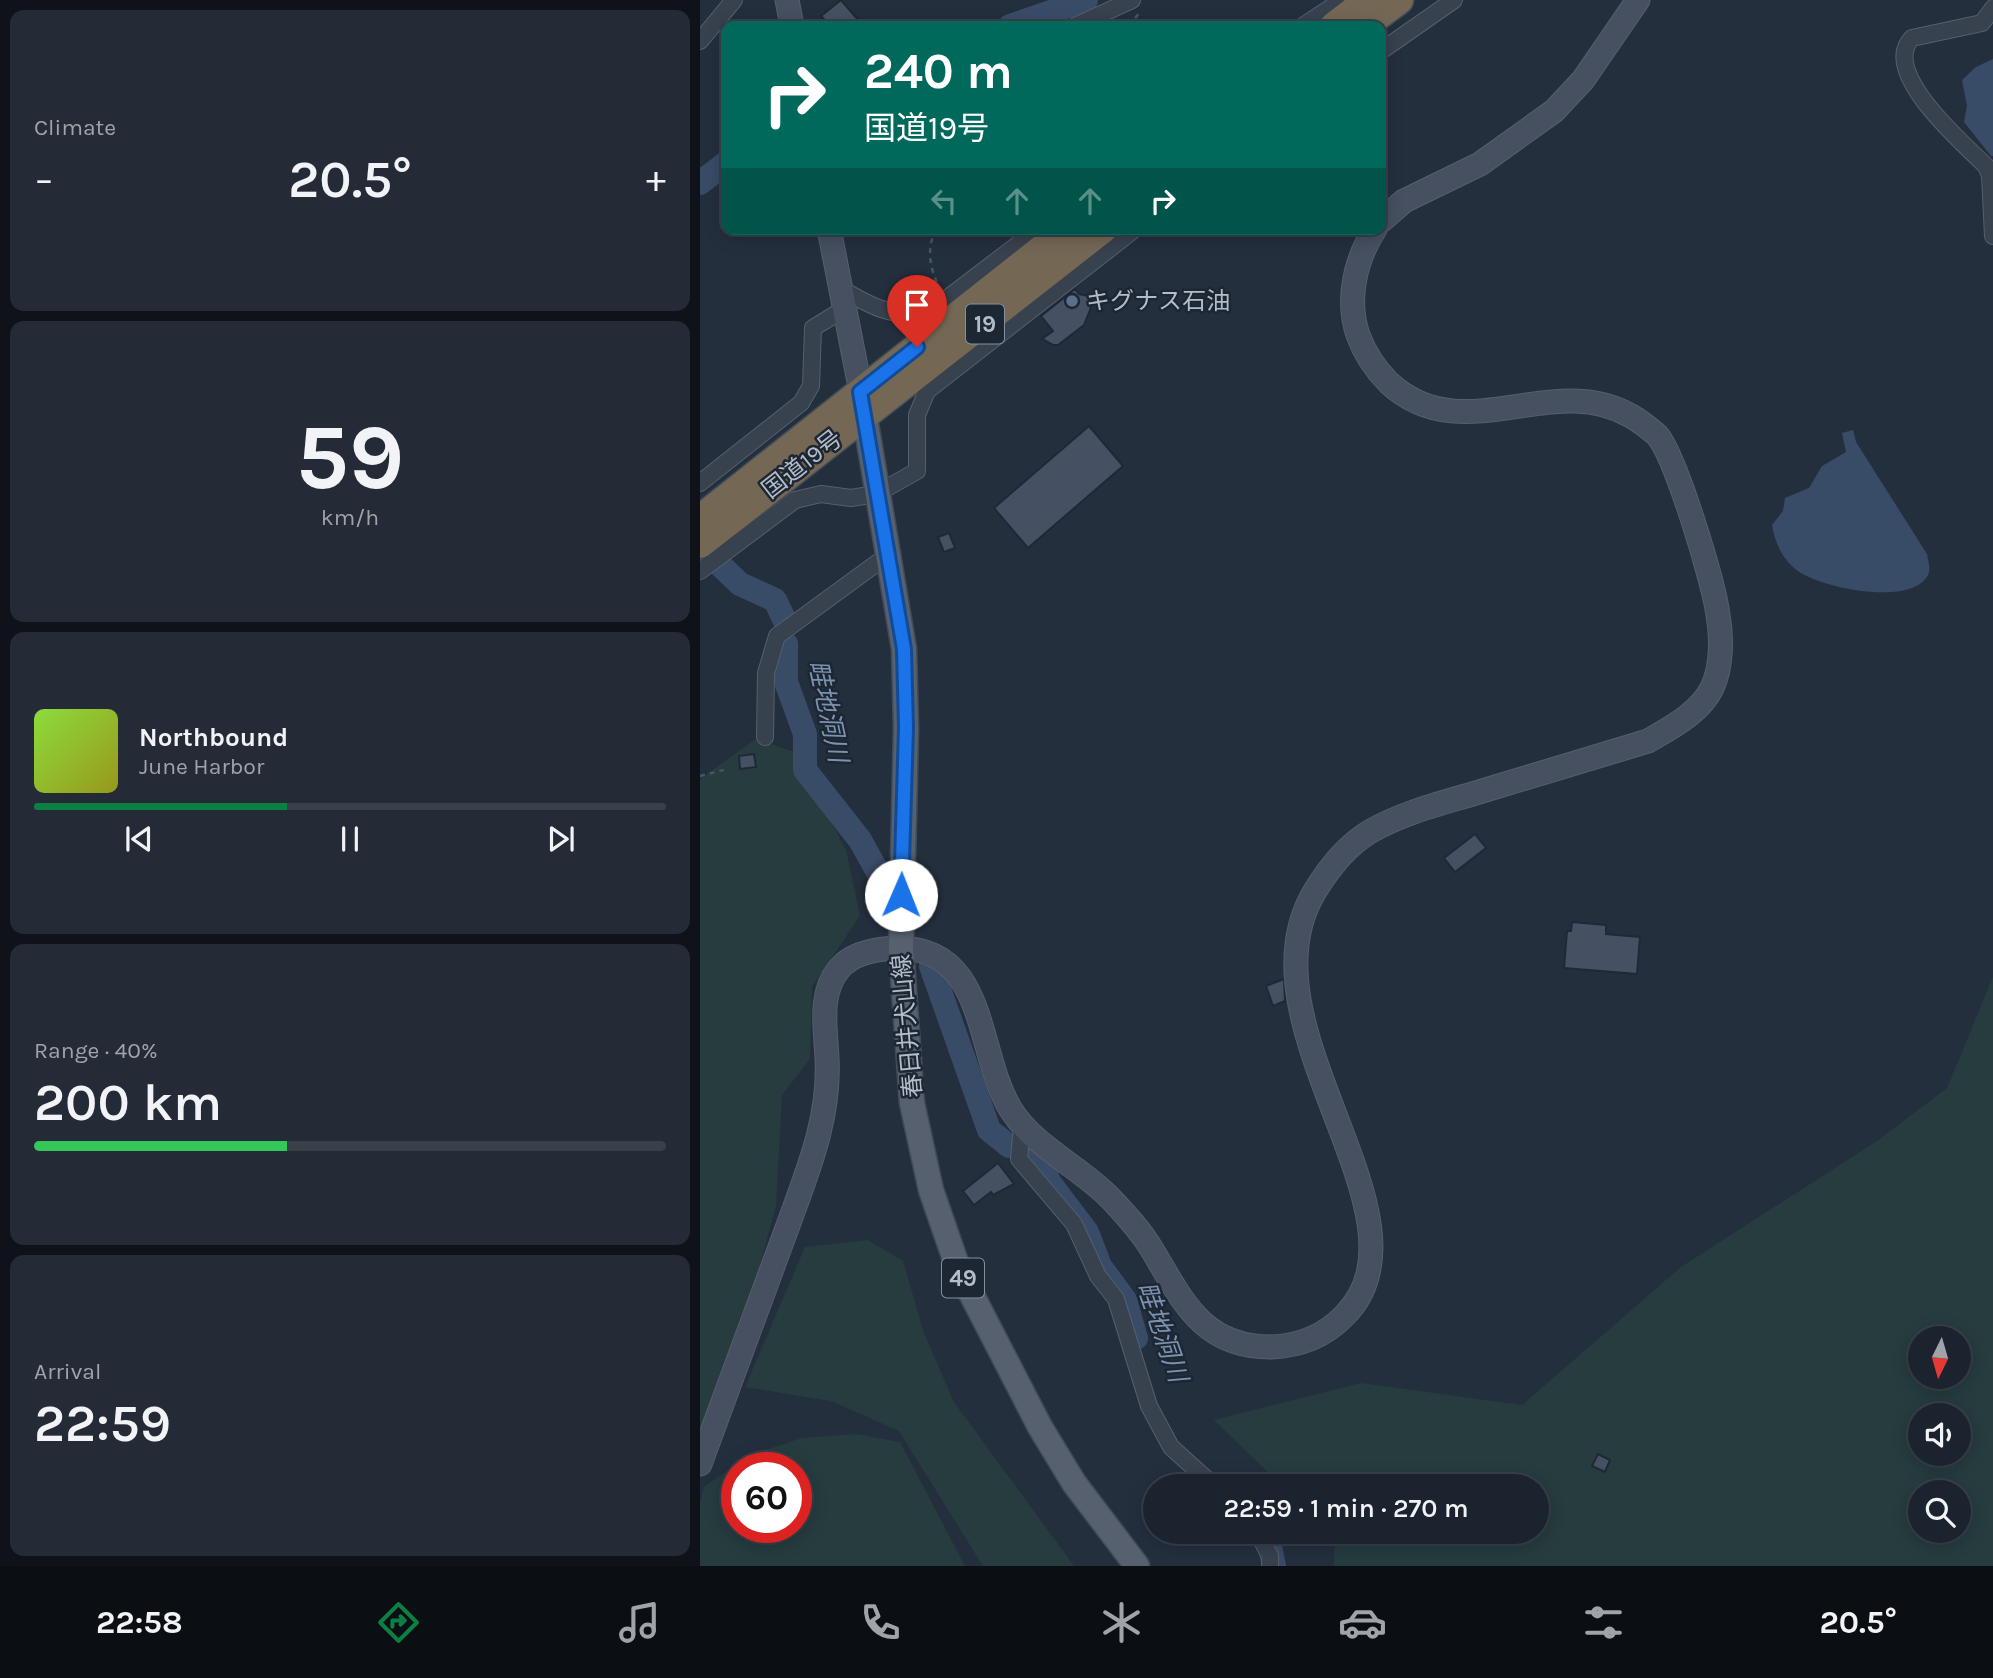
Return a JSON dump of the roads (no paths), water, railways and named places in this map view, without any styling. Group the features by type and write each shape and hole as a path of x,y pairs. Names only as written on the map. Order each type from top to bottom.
{"highway":[{"path":"1341,21 1368,0"},
{"path":"1371,21 1399,0"},
{"name":"国道19号","path":"700,544 1060,235"},
{"name":"国道19号","path":"700,519 862,403 988,321 1096,235"}],"main road":[{"name":"春日井犬山線","path":"862,403 904,649 906,728 901,948 912,1103 931,1190 958,1268 1040,1427 1074,1483 1137,1566"}],"street":[{"path":"700,41 734,0"},
{"path":"787,0 791,21"},
{"path":"1086,21 1132,0"},
{"path":"1310,21 1342,0"},
{"path":"1386,48 1454,0"},
{"path":"1386,217 1404,201 1480,164 1554,111 1584,80 1639,0"},
{"path":"1993,8 1982,23 1976,26 1912,38 1906,45 1905,57 1915,87 1941,123 1986,166 1990,175 1993,236"},
{"path":"831,235 862,403"},
{"path":"842,299 886,313 906,316 928,313 1030,235"},
{"path":"700,571 795,500 821,494 851,498 876,494 917,471 917,415 927,391 1127,235"},
{"path":"700,1464 816,1152 828,1067 824,1014 828,989 838,970 852,958 872,950 901,948 927,953 951,964 966,983 999,1084 1008,1105 1022,1126 1046,1148 1097,1184 1134,1223 1171,1287 1192,1314 1212,1332 1238,1343 1266,1347 1308,1341 1328,1330 1350,1310 1365,1284 1371,1259 1372,1235 1368,1210 1303,1025 1295,986 1297,946 1307,904 1332,866 1371,831 1416,811 1647,741 1676,725 1712,689 1720,650 1719,616 1714,590 1674,467 1657,436 1633,417 1605,404 1579,400 1542,402 1483,412 1456,413 1424,405 1400,392 1374,368 1352,319 1356,270 1371,235"},
{"path":"700,482 801,403 811,386 813,328 842,299"},
{"path":"700,502 752,462"},
{"path":"765,737 765,673 777,636 795,626 832,595 888,555"},
{"path":"1022,1126 1019,1159 1074,1224 1098,1276 1116,1299 1149,1406 1171,1447 1201,1474"},
{"path":"1264,1544 1270,1556 1270,1566"}],"water":[{"path":"1993,59 1991,156 1964,122 1967,106 1962,80 1976,67"},
{"path":"1853,430 1856,442 1927,554 1928,575 1919,585 1886,592 1845,588 1798,571 1780,550 1772,525 1783,511 1785,498 1809,488 1822,466 1846,452 1842,433"}],"waterway":[{"path":"1025,21 1086,0"},
{"path":"700,183 721,167"},
{"path":"700,176 705,178"},
{"name":"畦地洞川","path":"719,564 740,584 775,600 786,623"},
{"name":"畦地洞川","path":"786,644 786,682 805,734 805,770 860,840 890,894"},
{"name":"畦地洞川","path":"931,966 989,1130 1009,1146"},
{"name":"畦地洞川","path":"1030,1158 1043,1165 1049,1182 1087,1232 1100,1266 1125,1300 1136,1338"},
{"name":"畦地洞川","path":"1270,1544 1274,1566"}],"place":[{"name":"キグナス石油","path":"1072,301"}]}
